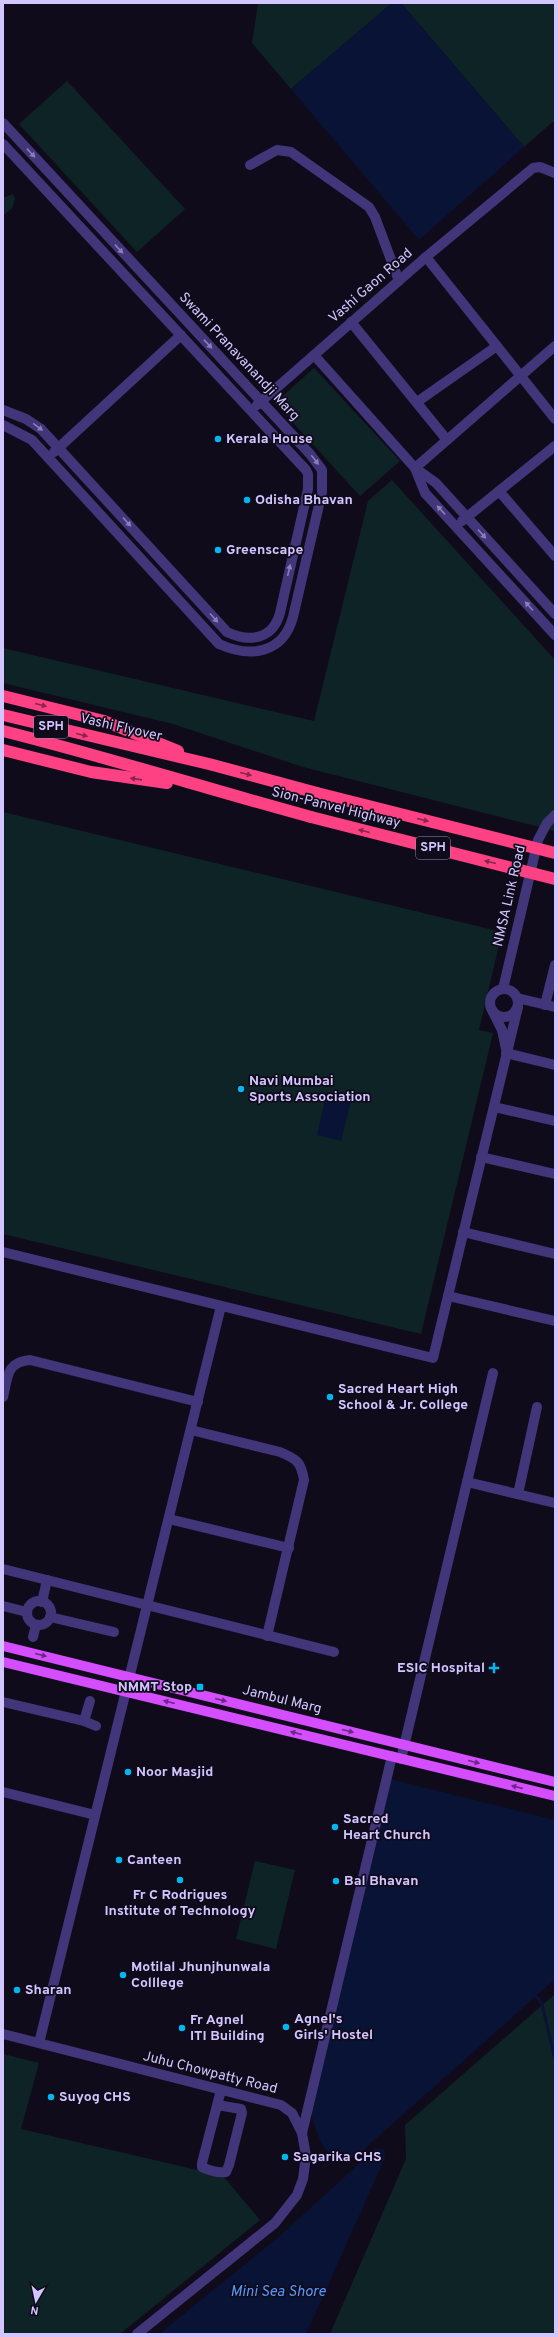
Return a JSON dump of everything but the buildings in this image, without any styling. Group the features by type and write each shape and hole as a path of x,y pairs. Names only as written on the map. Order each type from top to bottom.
{"highway":[{"path":"3,696 104,721 208,764"},
{"name":"Vashi Flyover","path":"3,715 208,764"},
{"name":"SPH","path":"3,731 95,754 202,788"},
{"path":"3,750 91,772 202,788"},
{"name":"Sion-Panvel Highway","path":"208,764 555,853"},
{"name":"Sion-Panvel Highway","path":"202,788 555,879"}],"main road":[{"name":"Jambul Marg","path":"3,1646 555,1782"},
{"name":"Jambul Marg","path":"3,1662 555,1796"}],"street":[{"name":"Swami Pranavanandji Marg","path":"3,125 261,401 317,462 322,470 323,481 290,629 282,641 267,649 249,652 233,651 219,644 32,440 3,425"},
{"name":"Swami Pranavanandji Marg","path":"3,144 306,470 309,481 277,623 272,630 256,637 237,637 227,632 41,429 26,419 3,410"},
{"path":"250,165 277,150 290,152 369,207 375,217 399,280"},
{"path":"426,256 533,168 540,167 555,173"},
{"name":"Vashi Gaon Road","path":"251,410 426,256 555,419"},
{"path":"352,322 447,440"},
{"path":"48,457 181,335"},
{"path":"417,402 497,346"},
{"path":"415,468 555,346"},
{"path":"314,355 415,468 436,483 555,614"},
{"path":"456,526 555,446"},
{"path":"415,468 425,493 555,635"},
{"path":"499,491 555,556"},
{"name":"NMSA Link Road","path":"503,989 538,840 547,823 555,815"},
{"path":"517,1003 550,1006 555,965"},
{"path":"3,1252 433,1358 494,1107 506,1053 517,1003 512,991 503,989 492,996 492,1009 502,1030 506,1053"},
{"path":"492,1009 503,1017 512,1014 517,1003"},
{"path":"506,1053 555,1065"},
{"path":"494,1107 555,1121"},
{"path":"481,1157 555,1174"},
{"path":"463,1232 555,1254"},
{"path":"448,1296 555,1321"},
{"path":"39,2043 221,1306"},
{"path":"3,1397 4,1386 10,1368 18,1361 30,1360 198,1402"},
{"path":"302,2133 396,1757 404,1745 494,1373"},
{"path":"518,1494 537,1407"},
{"path":"191,1430 280,1452 293,1458 301,1467 304,1480 268,1636"},
{"path":"467,1482 555,1503"},
{"path":"169,1519 289,1548"},
{"path":"3,1569 334,1652"},
{"path":"42,1602 47,1580"},
{"path":"42,1602 49,1608 50,1617 44,1624 36,1625 30,1622 27,1612 32,1604 42,1602"},
{"path":"3,1606 27,1612"},
{"path":"50,1617 114,1632"},
{"path":"33,1637 36,1625"},
{"path":"84,1721 90,1701"},
{"path":"3,1702 84,1721 96,1726"},
{"path":"3,1792 96,1815"},
{"name":"Juhu Chowpatty Road","path":"3,2034 281,2105 292,2114 302,2133 306,2156 303,2179 297,2195 275,2223 137,2334"},
{"path":"217,2104 241,2110 242,2113 229,2166 226,2172 221,2173 202,2168 202,2163 217,2104 221,2090"}],"green space":[{"path":"258,3 392,3 291,89 252,43"},
{"path":"401,3 555,3 555,120 524,147"},
{"path":"67,81 185,209 137,252 19,124"},
{"path":"13,194 15,199 12,208 3,216 3,198"},
{"path":"314,368 400,461 360,496 275,403"},
{"path":"392,480 555,660 555,831 303,767 173,724 3,683 3,648 314,721 368,501"},
{"name":"Navi Mumbai Sports Association","path":"3,812 502,932 479,1030 493,1033 421,1334 3,1234"},
{"path":"255,1861 295,1870 276,1949 236,1939"},
{"path":"555,1994 555,2334 330,2334 406,2159 405,2125"},
{"path":"3,2054 39,2063 21,2129 223,2176 260,2220 120,2334 3,2334"}],"water":[{"path":"392,3 401,3 524,147 419,240 291,89"},
{"path":"327,1092 352,1098 341,1141 317,1135"},
{"path":"390,1779 555,1820 555,1979 361,2152 347,2159 338,2159 331,2155 321,2141 309,2108"},
{"name":"Mini Sea Shore","path":"376,2148 384,2149 385,2158 306,2334 159,2334 281,2235"}],"waterway":[{"path":"536,1996 542,2004 555,2059"}],"place":[{"name":"Kerala House","path":"218,439"},
{"name":"Odisha Bhavan","path":"247,500"},
{"name":"Greenscape","path":"218,550"},
{"name":"Navi Mumbai Sports Association","path":"241,1089"},
{"name":"Sacred Heart High School & Jr. College","path":"330,1397"},
{"name":"ESIC Hospital","path":"494,1668"},
{"name":"NMMT Stop","path":"200,1687"},
{"name":"Noor Masjid","path":"128,1772"},
{"name":"Sacred Heart Church","path":"335,1827"},
{"name":"Canteen","path":"119,1860"},
{"name":"Fr C Rodrigues Institute of Technology","path":"180,1880"},
{"name":"Bal Bhavan","path":"336,1881"},
{"name":"Motilal Jhunjhunwala Colllege","path":"123,1975"},
{"name":"Sharan","path":"17,1990"},
{"name":"Agnel's Girls' Hostel","path":"286,2027"},
{"name":"Fr Agnel ITI Building","path":"182,2028"},
{"name":"Suyog CHS","path":"51,2097"},
{"name":"Sagarika CHS","path":"285,2157"}]}
